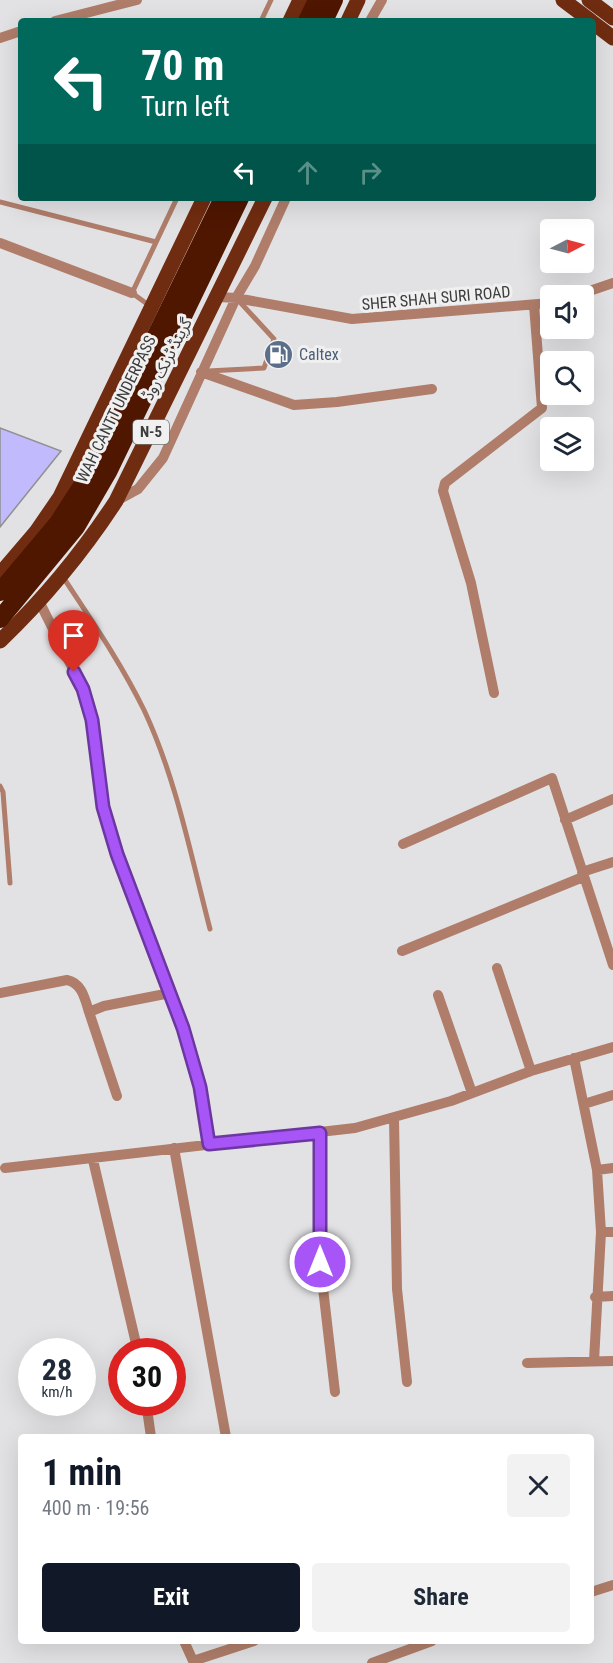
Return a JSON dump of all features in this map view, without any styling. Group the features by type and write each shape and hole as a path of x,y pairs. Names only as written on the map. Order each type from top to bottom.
{"highway":[{"path":"308,18 317,0"},
{"path":"325,18 334,0"},
{"name":"WAH CANTT UNDERPASS","path":"0,592 58,523 86,481 222,201"},
{"name":"WAH CANTT UNDERPASS","path":"0,619 76,528 108,472 239,201"}],"main road":[{"path":"291,18 300,0"},
{"path":"350,18 359,0"},
{"path":"563,0 586,18"},
{"path":"589,0 612,16"},
{"path":"596,25 613,38"},
{"path":"0,574 36,532 60,497 203,201"},
{"name":"گرینڈ ٹرنک روڈ","path":"0,641 40,603 86,548 116,501 264,201"}],"street":[{"path":"68,18 137,0"},
{"path":"359,0 372,17 382,0"},
{"path":"596,23 612,16"},
{"path":"0,38 18,32"},
{"path":"116,501 138,489 163,458 236,298 255,266 285,201"},
{"path":"0,243 132,293"},
{"path":"594,290 613,283"},
{"name":"SHER SHAH SURI ROAD","path":"218,297 236,298 352,319 540,304"},
{"path":"494,693 471,583 443,491 445,483 542,408 534,304"},
{"path":"201,372 294,405 337,402 432,389"},
{"path":"40,603 83,689 92,720 103,807 117,854 183,1028 200,1087 209,1144"},
{"path":"403,844 552,778 613,965"},
{"path":"566,820 613,799"},
{"path":"402,951 613,862"},
{"path":"497,968 531,1071"},
{"path":"0,993 67,980 75,981 80,987 117,1096"},
{"path":"89,1012 104,1006 170,993"},
{"path":"438,995 472,1093"},
{"path":"5,1168 320,1133 394,1118 531,1071 613,1047"},
{"path":"574,1058 597,1170 601,1232 595,1297 594,1361"},
{"path":"584,1104 613,1095"},
{"path":"394,1118 397,1290 407,1382"},
{"path":"320,1133 320,1262 335,1392"},
{"path":"174,1148 225,1434"},
{"path":"93,1160 135,1338"},
{"path":"597,1170 613,1168"},
{"path":"601,1232 613,1232"},
{"path":"595,1297 613,1296"},
{"path":"526,1364 613,1361"},
{"path":"148,1416 151,1434"},
{"path":"594,1591 613,1585"},
{"path":"185,1644 193,1662 245,1644"},
{"path":"372,1663 424,1644"}],"lane":[{"path":"263,18 272,0"},
{"path":"151,307 132,293 176,201"},
{"path":"0,202 156,242"},
{"path":"201,372 264,368 274,339 236,298"},
{"path":"62,576 113,653 144,712 171,785 210,929"},
{"path":"0,786 3,792 10,882"}],"building":[{"path":"0,428 61,451 0,527"}],"place":[{"name":"Caltex","path":"278,354"}],"route":[{"path":"74,672 83,689 92,720 103,807 117,854 183,1028 200,1087 209,1144 320,1133 320,1262"}]}
